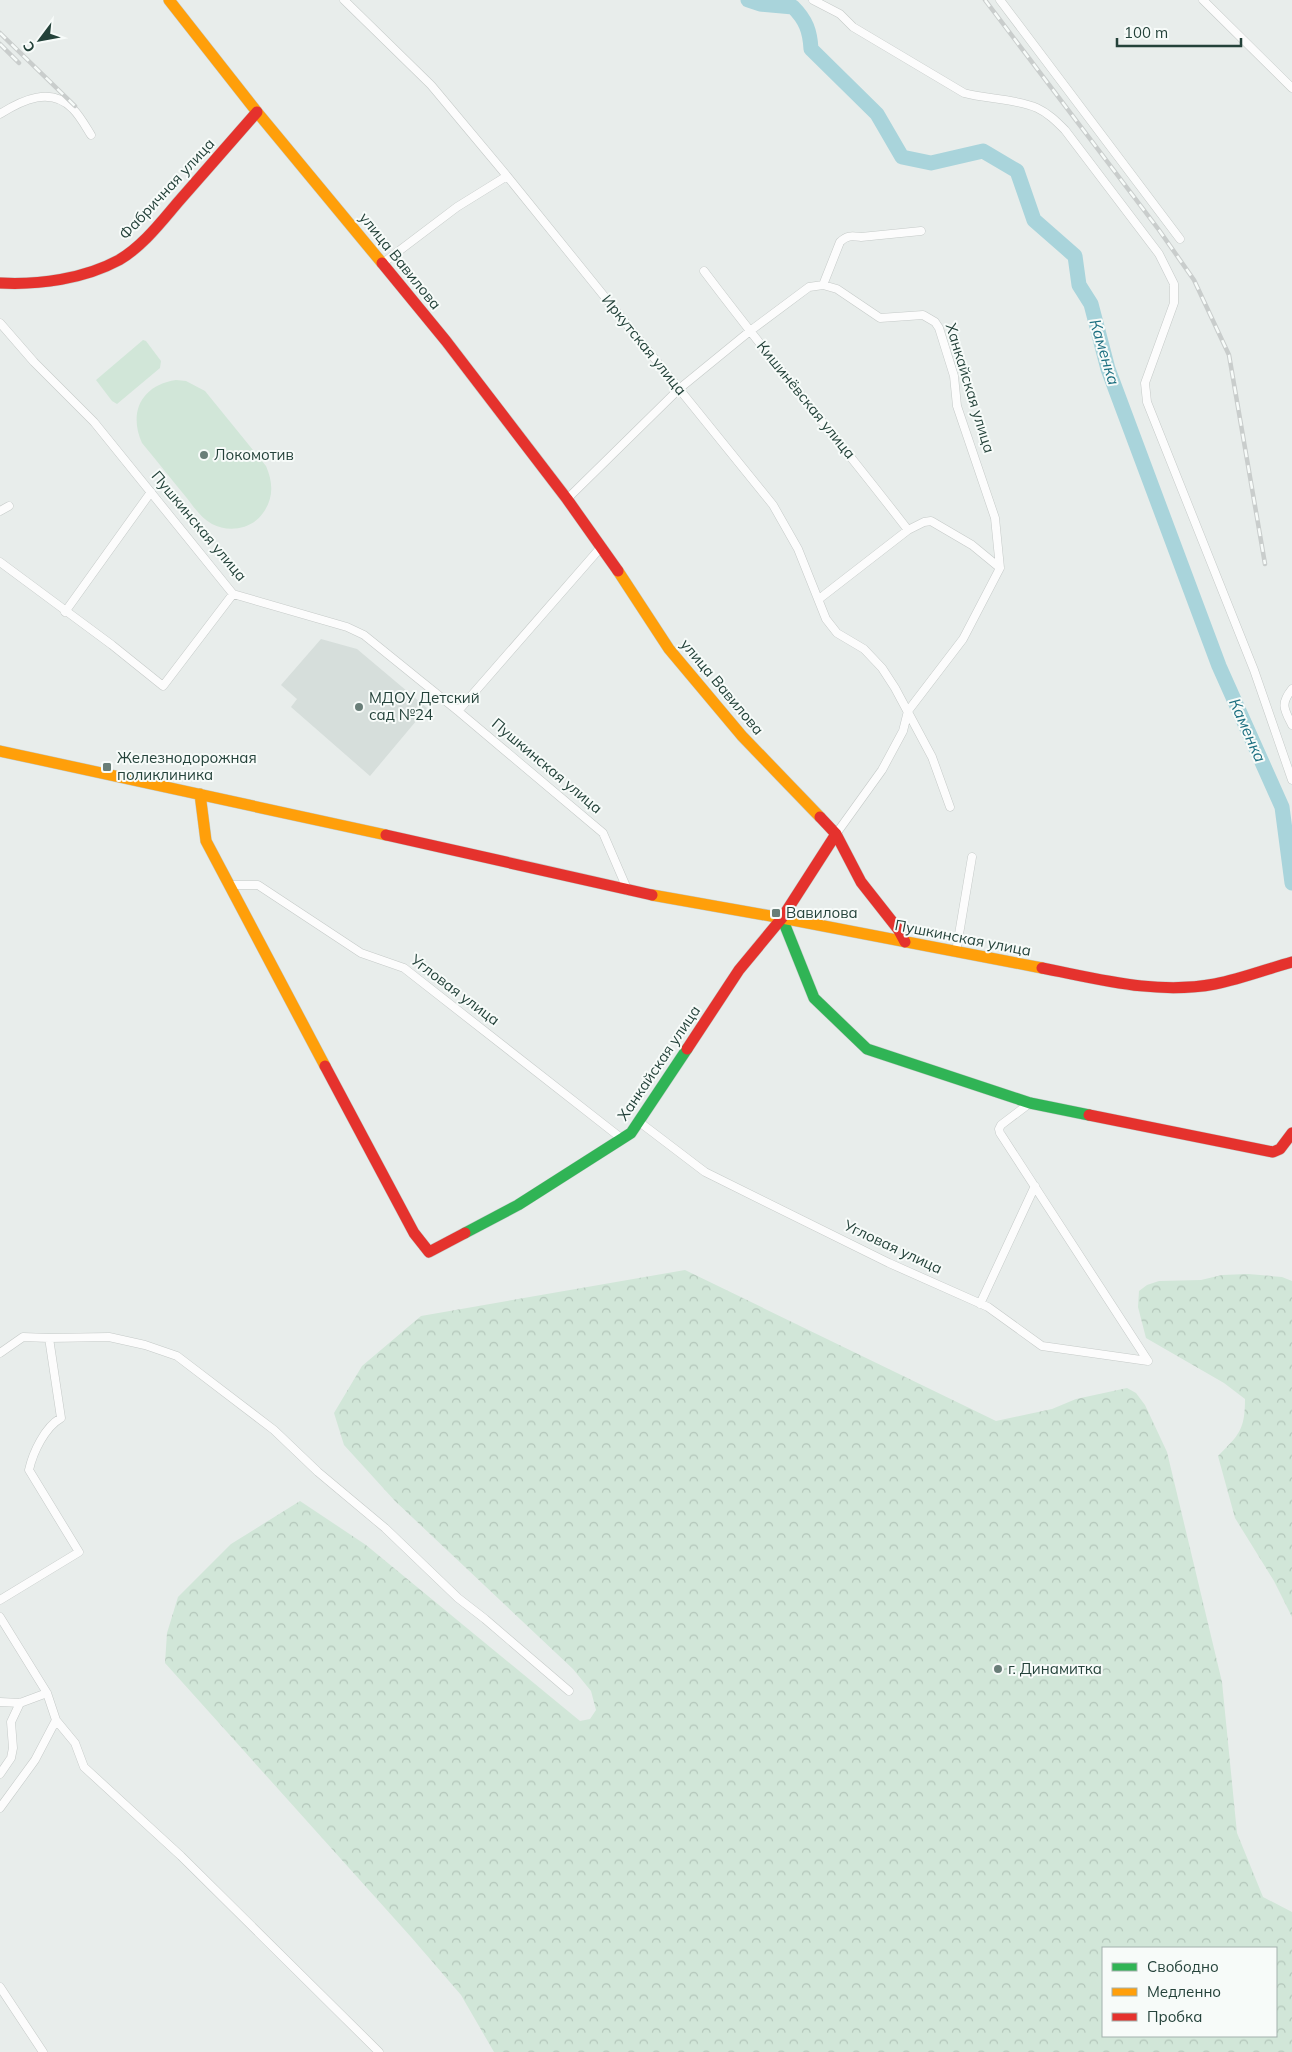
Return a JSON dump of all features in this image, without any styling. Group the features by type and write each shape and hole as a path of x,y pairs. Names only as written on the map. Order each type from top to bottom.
{"street":[{"name":"улица Вавилова","path":"168,0 257,112 383,263 568,499 602,546 669,649 742,736 836,834 861,882 898,929 905,942"},
{"name":"Иркутская улица","path":"344,0 431,85 773,505 798,549 826,619 837,633 864,649 882,668 908,711 932,757 950,807"},
{"path":"813,0 840,14 853,27 964,94 1035,107 1051,116 1065,130 1159,254 1174,284 1174,303 1145,383 1147,402 1254,670 1292,780"},
{"path":"1000,0 1180,238"},
{"path":"1202,0 1292,88"},
{"path":"0,114 27,100 46,96 61,100 73,109 92,135"},
{"name":"Фабричная улица","path":"0,284 49,281 94,270 119,260 142,242 257,112"},
{"path":"383,263 457,207 507,176"},
{"path":"568,499 679,388 804,290 815,285 823,285 843,238 921,231"},
{"name":"Кишинёвская улица","path":"704,271 908,530"},
{"name":"Ханкайская улица","path":"823,285 843,293 880,318 922,316 935,322 939,328 954,376 957,406 995,518 1000,568"},
{"name":"Пушкинская улица","path":"0,322 34,362 94,422 233,594 347,627 364,635 603,833 628,891"},
{"path":"65,612 151,492"},
{"path":"0,511 9,506"},
{"path":"819,599 908,530 924,522 931,521 972,545 1000,568 963,639 908,711 903,731 882,770 836,834"},
{"path":"458,711 602,546"},
{"path":"0,562 112,645 163,686 233,594"},
{"path":"1292,689 1285,698 1284,710 1292,725"},
{"name":"Пушкинская улица","path":"0,751 301,815 628,891 782,918 1138,987 1175,988 1215,984 1288,963"},
{"path":"200,794 206,841 229,885"},
{"name":"Ханкайская улица","path":"229,885 414,1234 429,1252 518,1205 630,1133 739,970 782,918 836,834"},
{"path":"956,952 972,857"},
{"name":"Угловая улица","path":"229,885 258,885 361,953 404,968 621,1138"},
{"path":"782,918 814,998 866,1049 1030,1103 1273,1152 1280,1149 1292,1133"},
{"path":"980,1304 1035,1186 999,1129 1000,1125 1030,1103"},
{"name":"Угловая улица","path":"638,1121 704,1172 889,1263 988,1307 1042,1346 1148,1361 1035,1186"},
{"path":"0,1353 23,1337 109,1337 145,1345 177,1356 274,1430 318,1472 385,1528 458,1598 569,1691"},
{"path":"0,1600 79,1552 29,1470 32,1459 44,1437 55,1422 61,1418 49,1338"},
{"path":"0,1617 47,1693 56,1720 75,1743 84,1768 185,1860 379,2052"},
{"path":"0,1702 20,1703 47,1693"},
{"path":"0,1774 11,1758 13,1748 11,1722 20,1703"},
{"path":"0,1808 36,1760 56,1720"},
{"path":"0,1987 43,2052"}],"shaded area":[{"name":"МДОУ Детский сад №24","path":"321,639 357,649 427,708 370,776 291,707 297,699 281,685"}],"green space":[{"path":"143,340 146,341 161,361 160,368 117,404 112,401 96,380"},
{"name":"Локомотив","path":"176,380 186,381 205,391 266,466 271,484 271,496 263,513 253,523 233,529 219,527 204,519 142,443 137,421 141,402 154,388"},
{"path":"685,1270 996,1421 1052,1409 1076,1399 1127,1388 1136,1393 1145,1405 1167,1452 1222,1682 1237,1833 1263,1897 1292,1912 1292,2052 494,2052 461,1995 165,1663 167,1633 178,1597 231,1544 300,1501 366,1545 580,1721 590,1719 596,1710 591,1691 573,1669 395,1501 344,1445 334,1413 362,1366 421,1316"},
{"path":"1248,1274 1282,1277 1292,1281 1292,1617 1274,1581 1235,1518 1218,1456 1236,1437 1242,1425 1245,1399 1224,1383 1146,1338 1138,1307 1139,1291 1147,1285 1159,1281 1201,1280 1222,1275"}],"waterway":[{"name":"Каменка","path":"748,0 760,4 793,7 806,26 810,37 811,49 877,114 902,157 931,163 983,151 1017,171 1034,220 1075,256 1079,285 1091,304 1108,369 1219,666 1282,807 1292,883"}],"railway":[{"path":"985,0 1159,230 1194,280 1229,355 1265,564"},
{"path":"0,33 75,106"},
{"path":"0,44 19,63"}],"traffic: fast":[{"path":"782,918 814,998 867,1049 1030,1103 1089,1115"},
{"path":"465,1233 518,1205 631,1133 687,1049"}],"traffic: slow":[{"path":"169,0 257,112 382,263"},
{"path":"618,571 669,649 742,736 820,817"},
{"path":"0,751 386,835"},
{"path":"200,794 206,841 325,1066"},
{"path":"652,895 1042,968"}],"traffic: jam":[{"path":"0,283 46,282 91,272 119,260 136,248 151,233 257,112"},
{"path":"382,263 446,341 567,499 618,571"},
{"path":"820,817 836,834 861,882 898,929 905,942"},
{"path":"687,1049 739,970 782,918 836,834"},
{"path":"386,835 652,895"},
{"path":"1042,968 1106,981 1171,988 1215,984 1292,962"},
{"path":"325,1066 414,1233 429,1252 465,1233"},
{"path":"1089,1115 1273,1152 1280,1149 1292,1133"}],"place":[{"name":"Локомотив","path":"204,455"},
{"name":"МДОУ Детский сад №24","path":"359,707"},
{"name":"Железнодорожная поликлиника","path":"107,767"},
{"name":"Вавилова","path":"776,913"},
{"name":"г. Динамитка","path":"998,1669"}]}
